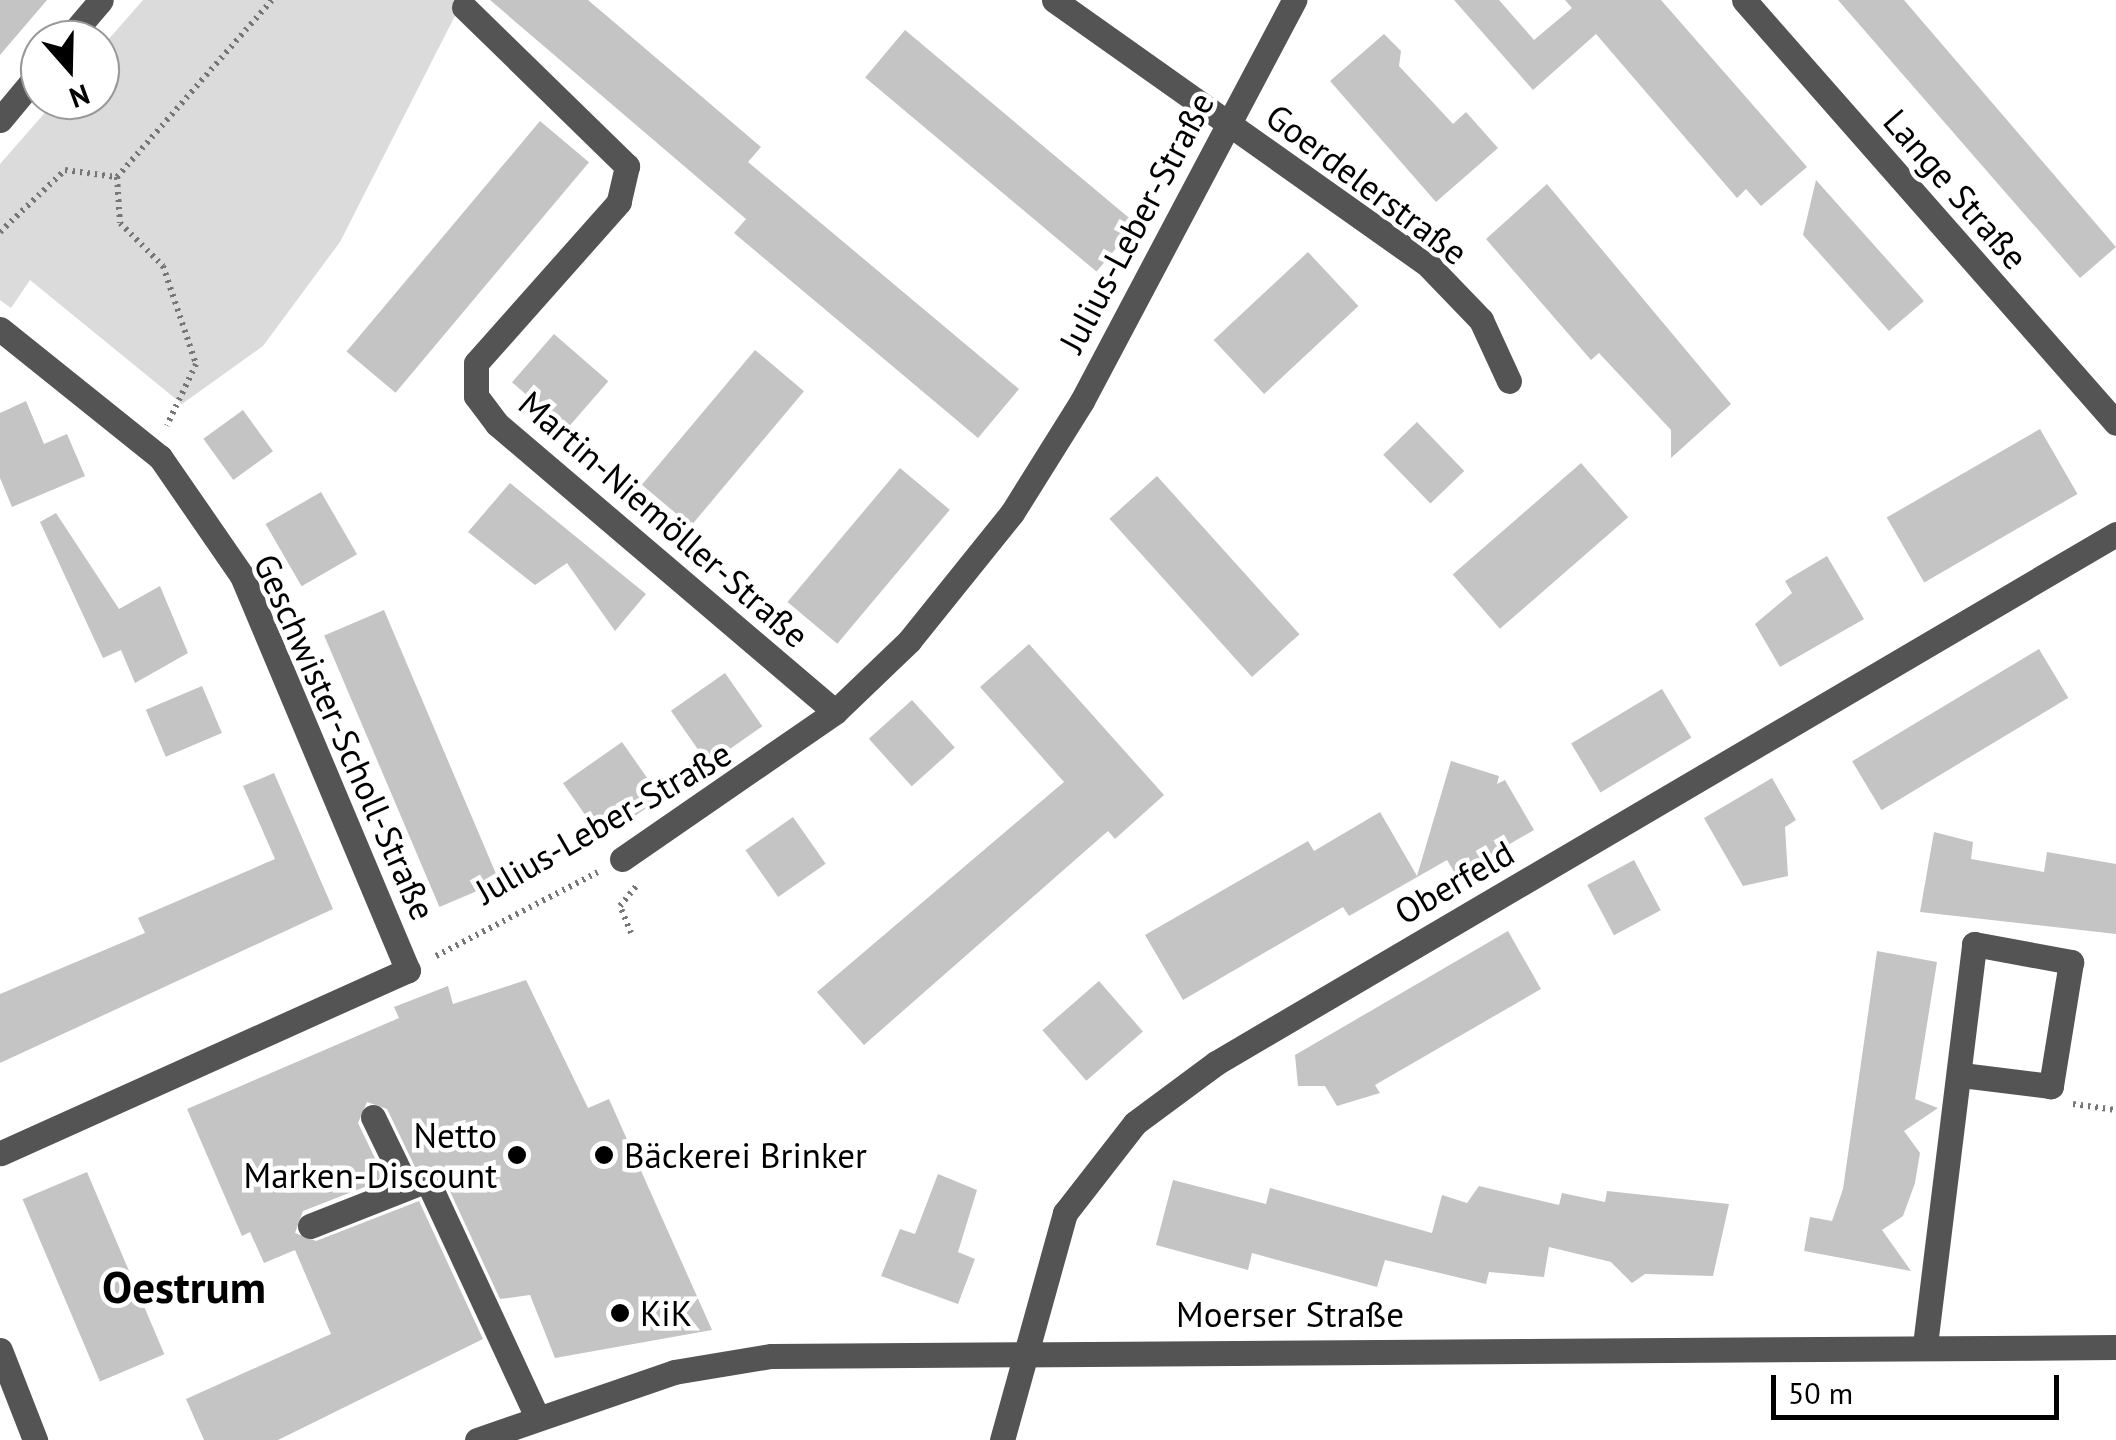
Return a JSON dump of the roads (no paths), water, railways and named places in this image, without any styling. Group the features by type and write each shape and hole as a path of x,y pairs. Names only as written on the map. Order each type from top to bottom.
{"street":[{"path":"84,20 100,0"},
{"name":"Goerdelerstraße","path":"1054,0 1429,266 1481,320 1508,382"},
{"name":"Julius-Leber-Straße","path":"622,859 835,712 909,641 1012,513 1082,402 1294,0"},
{"name":"Lange Straße","path":"1744,0 2116,423"},
{"name":"Martin-Niemöller-Straße","path":"464,8 627,166 620,202 476,363 476,396 496,424 835,712"},
{"path":"0,120 20,96"},
{"name":"Geschwister-Scholl-Straße","path":"0,328 151,449 242,576 408,970 0,1153"},
{"name":"Oberfeld","path":"1002,1440 1066,1214 1135,1122 1216,1063 2116,534"},
{"path":"1925,1345 1962,1075 1974,944 2071,962 2051,1086 1962,1075"},
{"path":"374,1117 406,1185"},
{"path":"310,1226 406,1185 427,1180 537,1417"},
{"name":"Moerser Straße","path":"477,1440 674,1372 771,1356 1026,1350 2116,1346"},
{"path":"0,1350 35,1440"}],"place":[{"name":"Netto Marken-Discount","path":"517,1155"},
{"name":"Bäckerei Brinker","path":"604,1155"},
{"name":"KiK","path":"620,1313"}],"district":[{"name":"Oestrum","path":"184,1287"}]}
